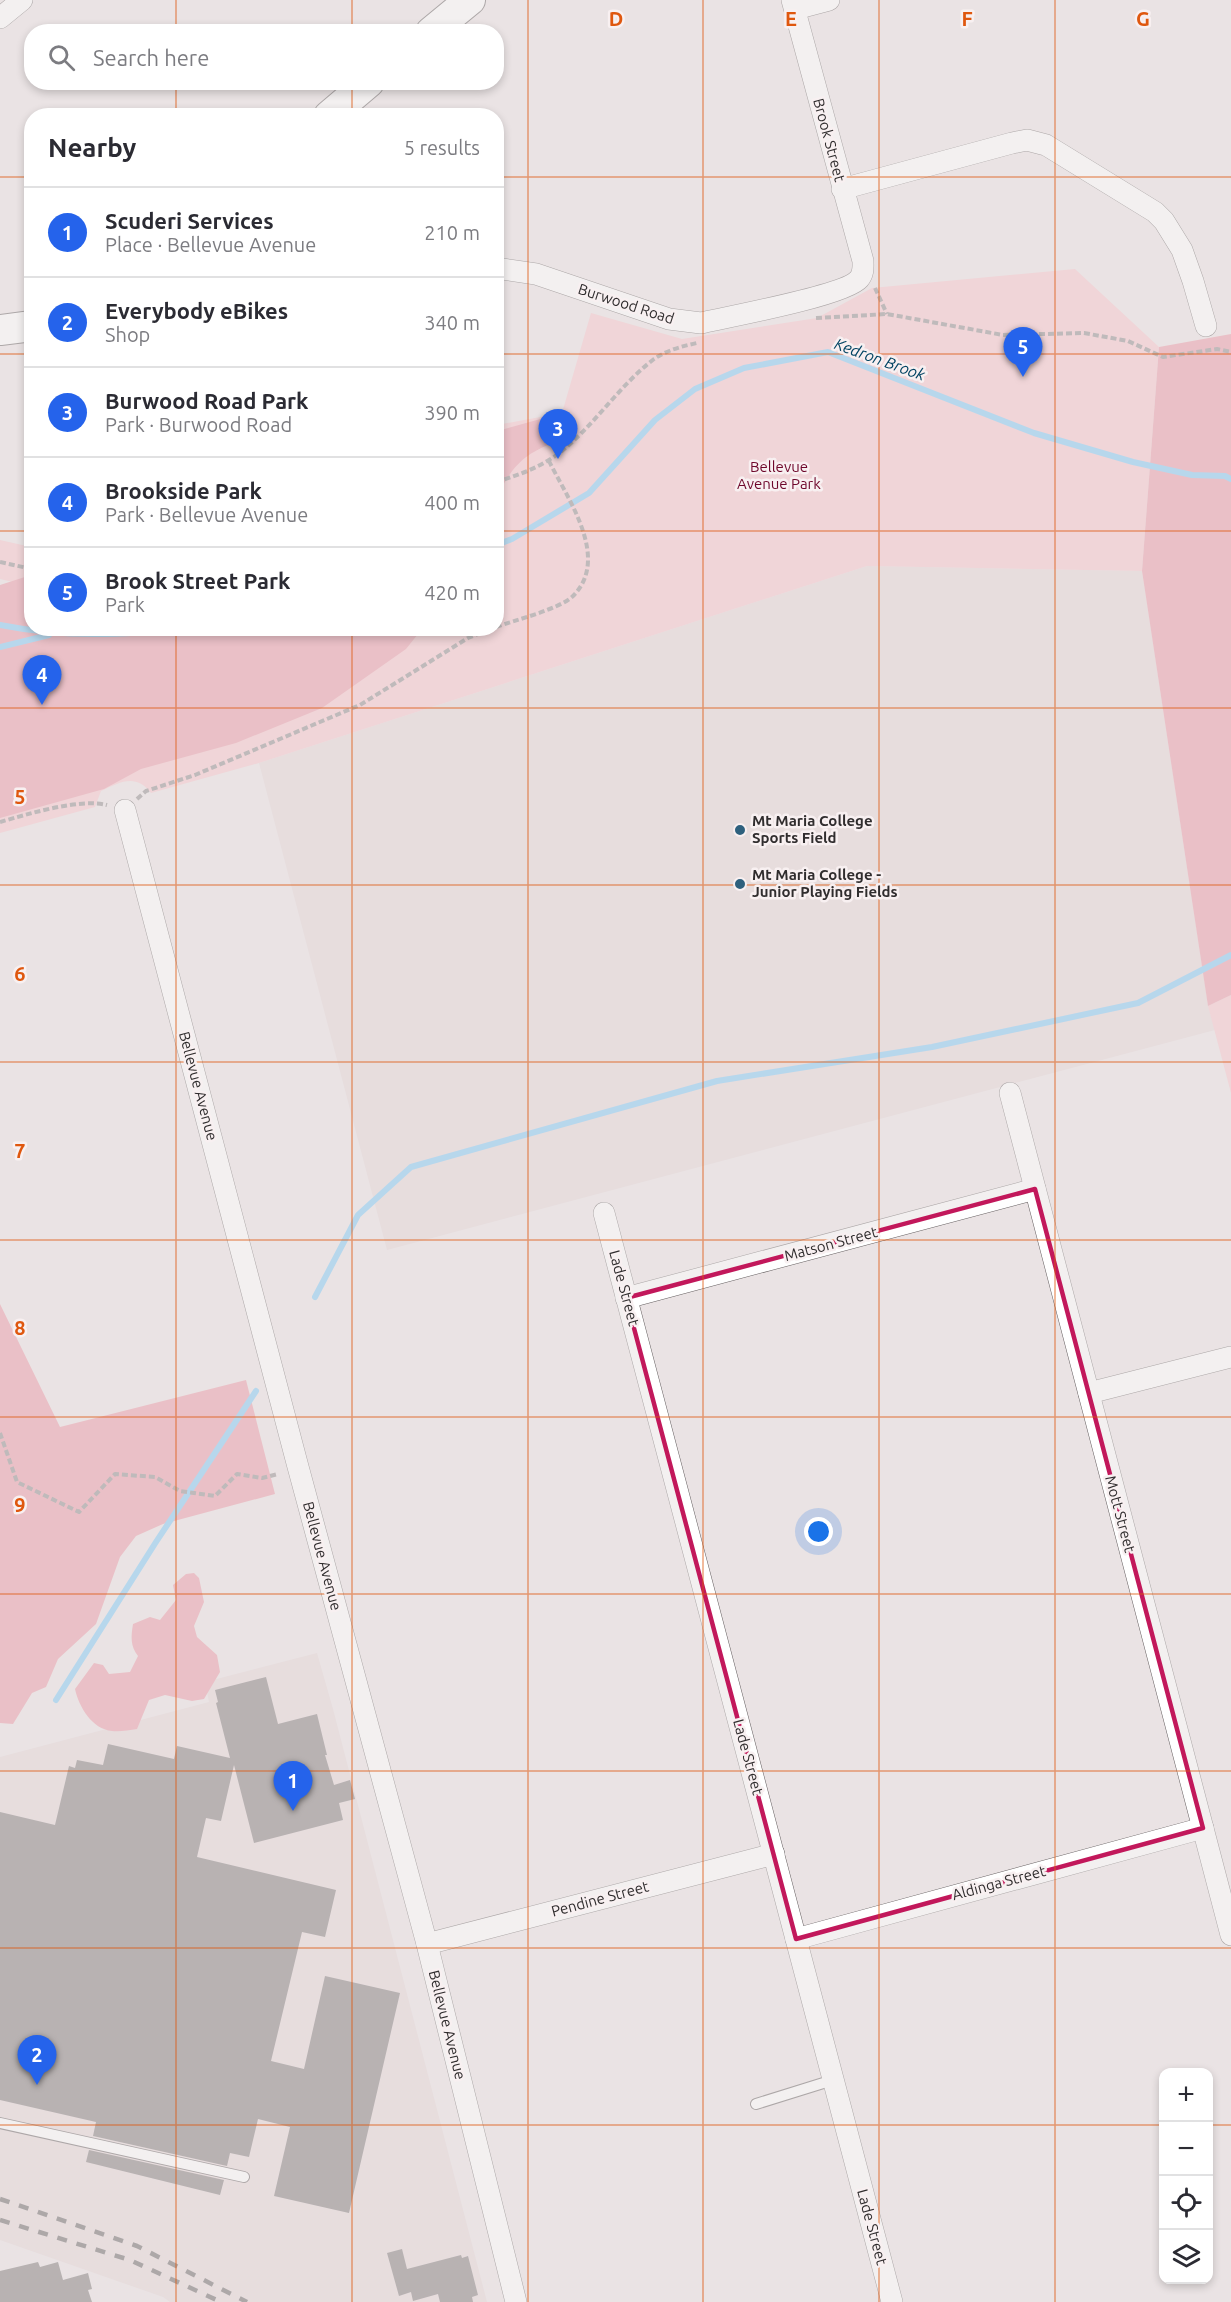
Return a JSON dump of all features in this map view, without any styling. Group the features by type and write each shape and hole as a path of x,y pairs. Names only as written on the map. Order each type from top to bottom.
{"street":[{"path":"0,18 22,0"},
{"path":"441,24 470,0"},
{"path":"794,5 829,0"},
{"name":"Brook Street","path":"794,5 862,261 863,273 859,279"},
{"path":"338,108 360,90"},
{"path":"842,189 1012,143 1027,140 1046,145 1145,204 1164,221 1188,266 1206,326"},
{"name":"Burwood Road","path":"504,269 536,274 669,319 687,322 701,322 792,303 837,290 859,279"},
{"path":"0,330 24,327"},
{"name":"Bellevue Avenue","path":"125,810 297,1463 427,1944 516,2302"},
{"name":"Mott Street","path":"1010,1093 1231,1935"},
{"name":"Matson Street","path":"626,1298 1035,1189"},
{"name":"Lade Street","path":"604,1213 892,2302"},
{"path":"1089,1393 1231,1357"},
{"name":"Aldinga Street","path":"796,1939 1203,1828"},
{"name":"Pendine Street","path":"427,1944 774,1854"}],"lane":[{"path":"756,2104 833,2080"},
{"path":"0,2123 244,2177"}],"path":[{"path":"859,279 876,288 887,314"},
{"path":"806,321 887,314 1003,335 1084,333 1128,341 1163,357 1217,349 1231,352"},
{"path":"504,479 549,461 655,359 673,349 707,341"},
{"path":"504,625 561,603 572,596 584,578 588,549 585,537 549,461"},
{"path":"0,562 24,567"},
{"path":"0,822 32,813 95,802 125,810 146,791 195,775 360,705 473,636"},
{"path":"0,1433 17,1482 79,1512 116,1474 155,1477 180,1491 215,1496 237,1474 262,1478 278,1474"}],"highlighted area":[{"path":"1035,1189 1203,1828 796,1939 626,1298"}],"shaded area":[{"path":"1231,334 1231,995 1208,1006 1142,571 1159,347"},
{"path":"562,413 570,421 560,440 522,460 504,484 504,429"},
{"name":"Mt Maria College - Junior Playing Fields","path":"867,566 1142,571 1208,1005 1215,1030 387,1250 259,763"},
{"path":"24,577 24,636 416,636 406,649 322,708 236,743 141,769 104,789 0,818 0,585"},
{"path":"0,1304 60,1427 246,1380 275,1494 163,1524 136,1536 120,1557 96,1624 58,1659 46,1687 32,1693 13,1724 0,1723"},
{"path":"194,1573 199,1578 204,1602 194,1626 197,1637 217,1655 220,1672 204,1699 192,1701 165,1695 149,1700 137,1729 115,1731 98,1726 83,1710 75,1689 94,1663 103,1665 109,1674 130,1672 138,1656 132,1641 133,1624 150,1617 160,1620 176,1600 173,1585 186,1574"},
{"path":"317,1653 487,2302 170,2302 163,2297 0,2240 0,1757 209,1702 205,1682"}],"green space":[{"name":"Bellevue Avenue Park","path":"1075,269 1159,347 1142,571 867,566 259,763 151,793 140,783 121,782 101,791 95,807 0,833 0,596 24,588 24,636 504,636 504,424 562,413 591,313 682,339 817,318 872,288"},
{"name":"Bellevue Avenue Park","path":"0,540 24,545 24,585 0,579"},
{"path":"1231,995 1231,1093 1208,1006"}],"building":[{"path":"266,1677 278,1724 317,1714 334,1785 350,1780 355,1799 339,1803 343,1820 254,1843 234,1765 221,1821 206,1818 197,1857 336,1890 325,1937 302,1932 271,2061 304,2069 325,1976 400,1993 349,2213 274,2196 290,2127 258,2119 249,2157 230,2153 227,2166 93,2136 96,2122 0,2100 0,1812 55,1825 69,1766 75,1768 77,1760 103,1765 108,1744 174,1759 177,1746 230,1758 216,1703 218,1702 215,1690"},
{"path":"89,2150 224,2180 220,2195 86,2162"},
{"path":"402,2249 407,2269 461,2255 462,2258 468,2256 478,2295 472,2297 473,2302 440,2302 438,2294 413,2301 411,2292 399,2296 387,2253"},
{"path":"38,2262 40,2267 58,2262 63,2280 88,2273 92,2289 88,2290 92,2302 0,2302 0,2271"}],"waterway":[{"name":"Kedron Brook","path":"504,542 589,493 655,420 695,389 744,368 828,352 1034,433 1133,462 1192,475 1225,476 1231,479"},
{"name":"Kedron Brook","path":"0,625 24,629"},
{"path":"0,647 45,636"},
{"path":"315,1297 358,1215 411,1167 717,1081 932,1047 1138,1003 1231,955"},
{"path":"56,1700 156,1542 256,1391"}],"railway":[{"path":"0,2199 137,2246 247,2302"},
{"path":"0,2220 130,2260 221,2302"}],"place":[{"name":"Brook Street Park","path":"1023,377"},
{"name":"Burwood Road Park","path":"558,459"},
{"name":"Brookside Park","path":"42,705"},
{"name":"Mt Maria College Sports Field","path":"740,830"},
{"name":"Mt Maria College - Junior Playing Fields","path":"740,884"},
{"name":"Scuderi Services","path":"293,1811"},
{"name":"Everybody eBikes","path":"37,2085"}]}
